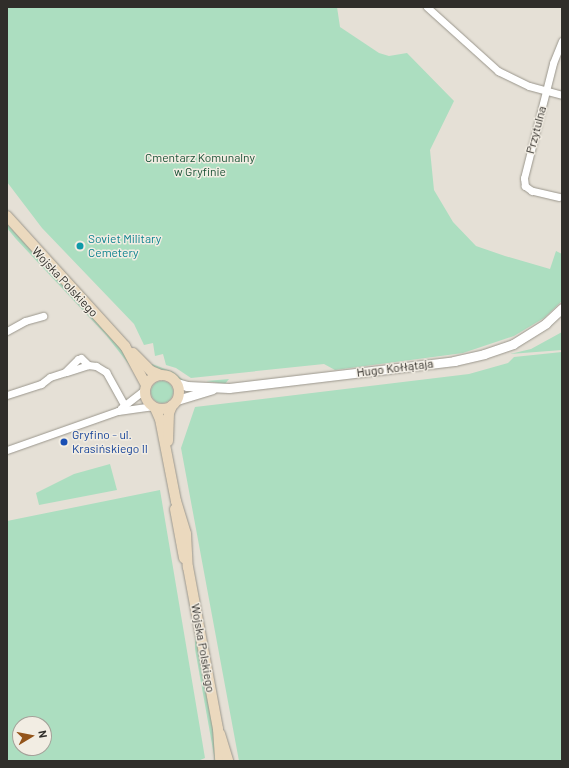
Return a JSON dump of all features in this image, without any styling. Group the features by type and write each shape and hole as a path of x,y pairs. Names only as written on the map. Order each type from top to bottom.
{"main road":[{"name":"Wojska Polskiego","path":"7,216 125,346 152,371 161,375"},
{"name":"Wojska Polskiego","path":"125,346 146,387"},
{"path":"161,375 170,376 177,383 179,391 175,403 164,409 153,407 146,397 146,387 151,378 161,375"},
{"name":"Wojska Polskiego","path":"167,449 175,403"},
{"name":"Wojska Polskiego","path":"153,407 167,449 176,501 178,535 188,567 218,729 228,761"},
{"name":"Wojska Polskiego","path":"218,729 220,761"}],"street":[{"path":"427,7 498,71 529,86 562,94"},
{"name":"Przytulna","path":"559,197 532,191 525,186 524,178 546,90 562,41"},
{"name":"Hugo Kołłątaja","path":"177,383 215,388 446,362 484,354 513,344 546,323 562,308"},
{"path":"7,331 25,321 43,316"},
{"path":"7,395 41,384 50,377 65,372 78,359 88,366 96,366 106,372 124,405"},
{"path":"118,411 124,405 140,396 146,387"},
{"name":"Hugo Kołłątaja","path":"175,403 215,388"},
{"path":"7,450 118,411 153,407"}],"green space":[{"name":"Cmentarz Komunalny w Gryfinie","path":"7,7 337,7 340,27 379,53 389,56 407,53 454,101 430,150 434,190 453,222 476,246 505,256 550,269 556,251 562,254 562,301 544,318 514,336 463,353 335,370 324,364 191,378 176,368 166,365 163,354 155,356 153,343 144,345 134,324 42,228 7,182"},
{"path":"7,224 123,351 134,371 106,335 16,239 7,228"},
{"path":"562,332 562,350 510,354 531,349"},
{"path":"562,352 562,761 239,761 181,448 195,407 469,374 508,363 514,357"},
{"path":"152,364 173,372 187,383 150,366"},
{"path":"229,379 225,384 206,381"},
{"path":"162,381 170,384 173,392 170,400 162,403 154,400 151,392 154,384"},
{"path":"110,464 117,490 39,505 36,493 74,474"},
{"path":"160,490 205,758 198,761 7,761 7,521"},
{"path":"195,624 214,726 215,761 195,649"}],"place":[{"name":"Soviet Military Cemetery","path":"80,246"},
{"name":"Gryfino - ul. Krasińskiego II","path":"64,442"}]}
